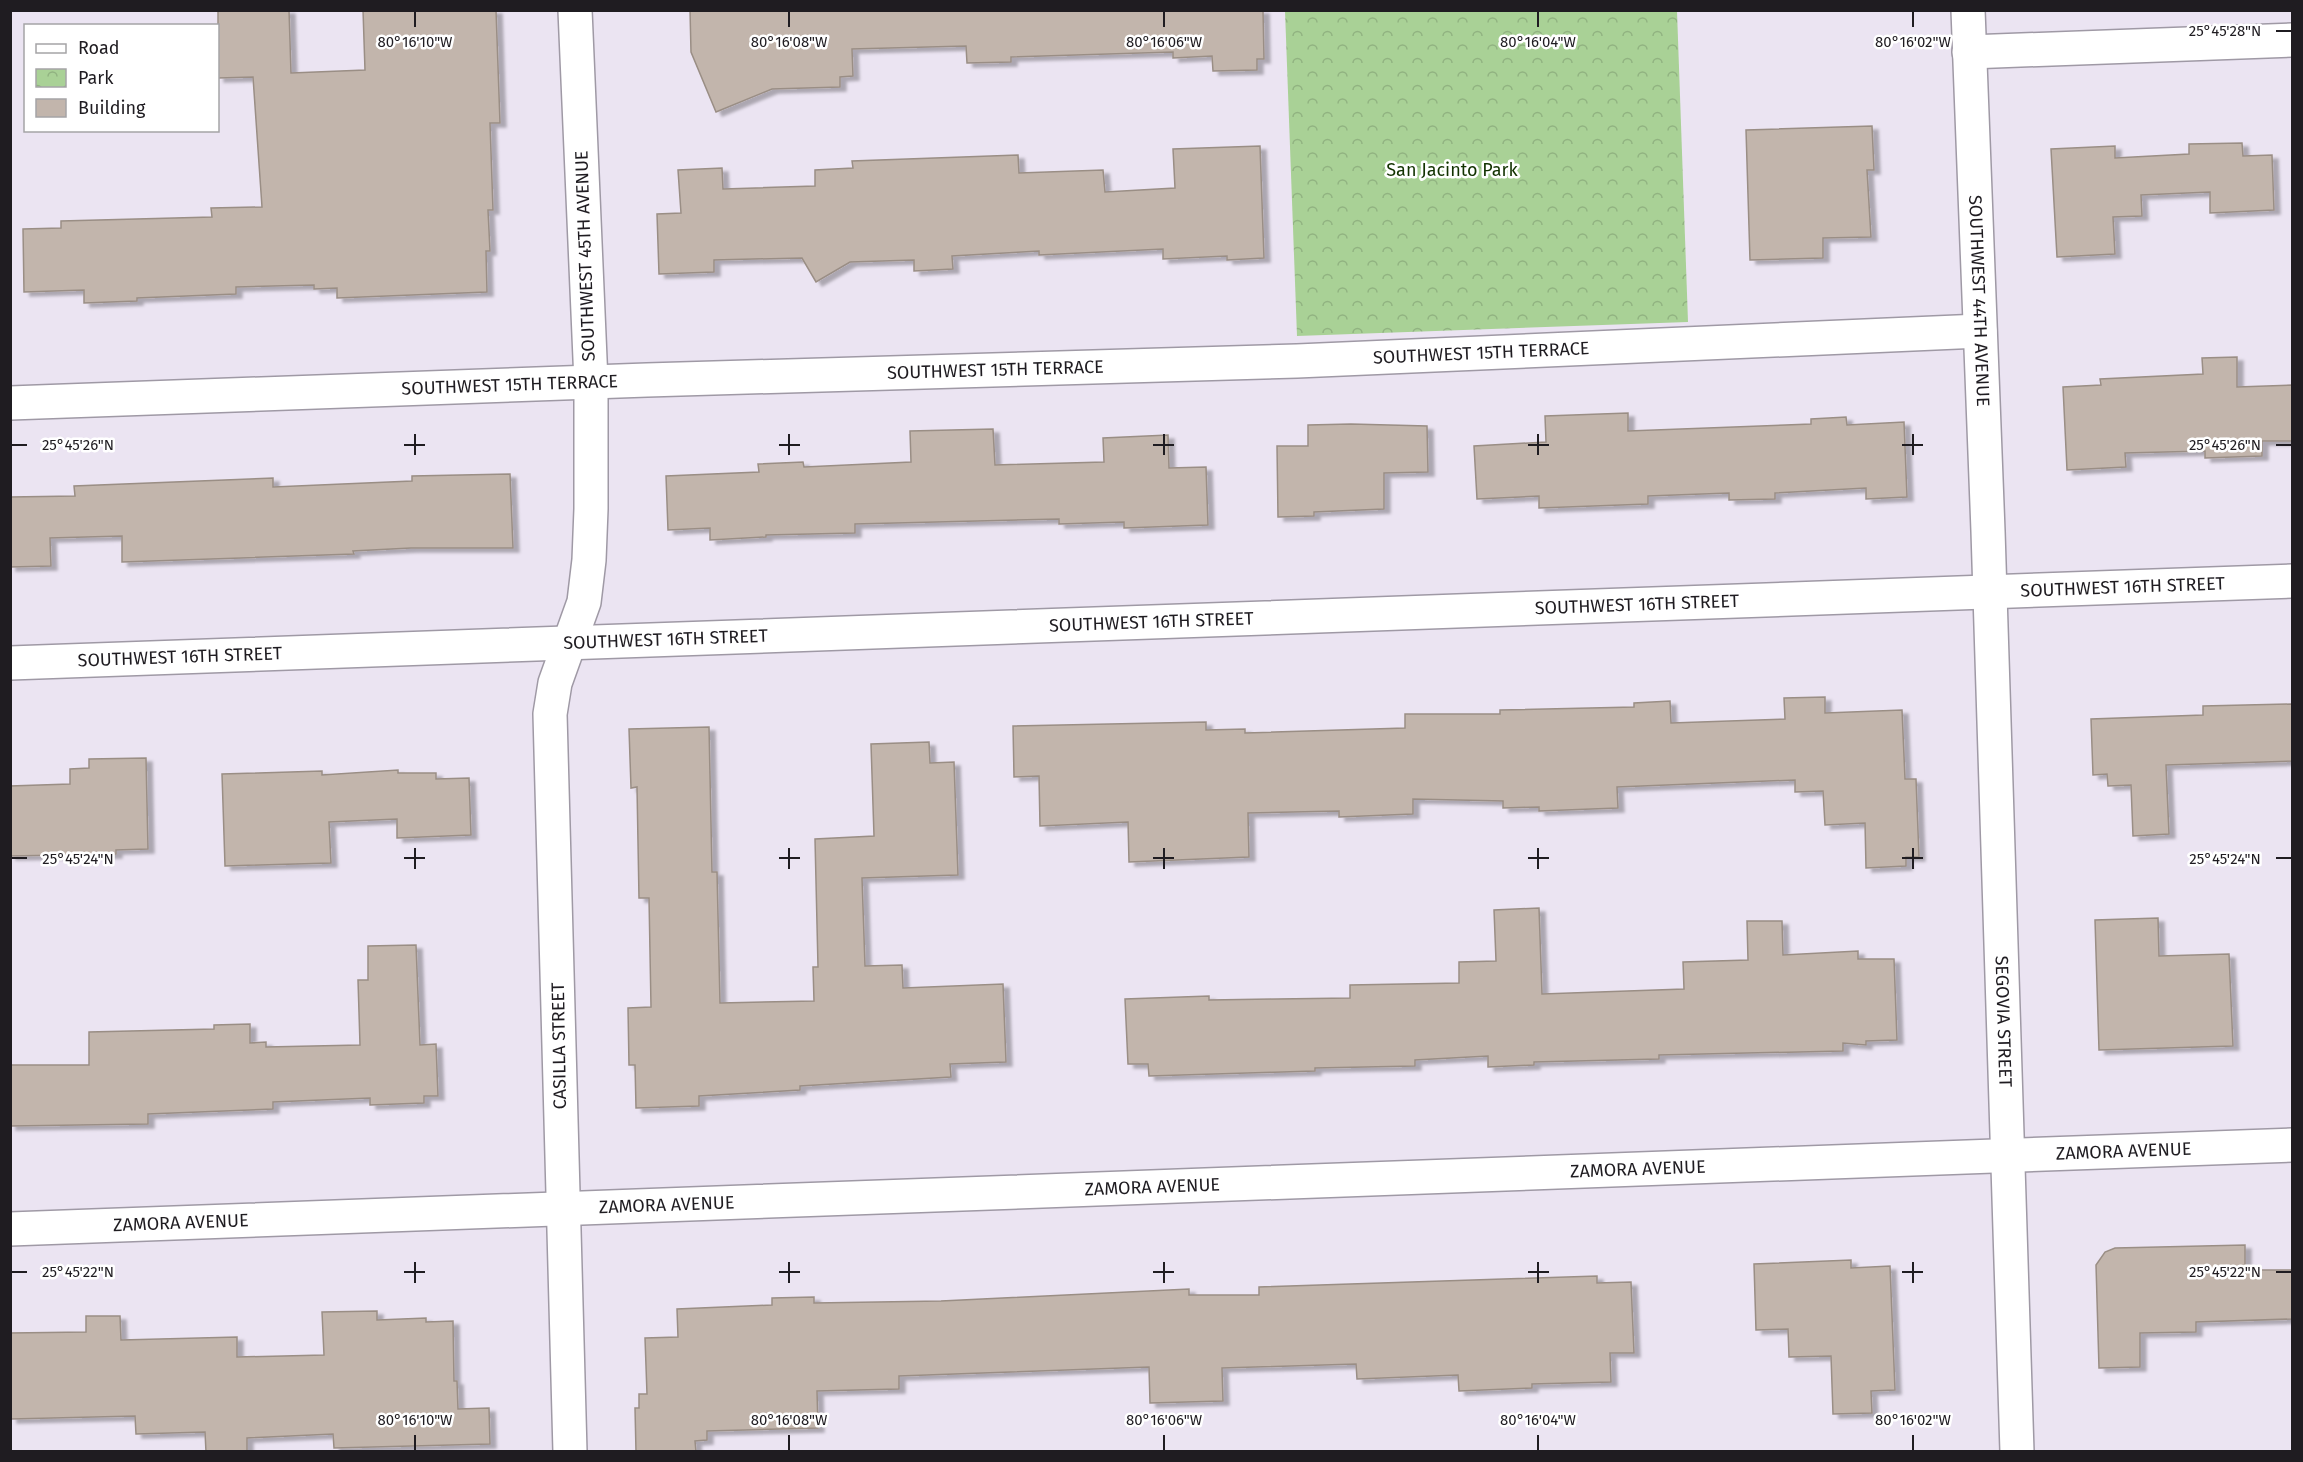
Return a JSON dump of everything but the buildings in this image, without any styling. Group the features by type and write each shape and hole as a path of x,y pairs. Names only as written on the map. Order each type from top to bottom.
{"street":[{"name":"SOUTHWEST 45TH AVENUE","path":"570,643 584,602 589,560 592,463 591,382 575,10"},
{"name":"SOUTHWEST 44TH AVENUE","path":"1968,10 1989,592"},
{"path":"1969,52 2292,40"},
{"name":"SOUTHWEST 15TH TERRACE","path":"10,403 591,382 1297,361 1980,331"},
{"name":"SOUTHWEST 16TH STREET","path":"10,663 2292,581"},
{"name":"SEGOVIA STREET","path":"1989,592 2017,1452"},
{"name":"CASILLA STREET","path":"570,643 555,682 550,714 570,1452"},
{"name":"ZAMORA AVENUE","path":"10,1229 2292,1145"}],"green space":[{"name":"San Jacinto Park","path":"1285,11 1677,11 1688,322 1297,336"}]}
